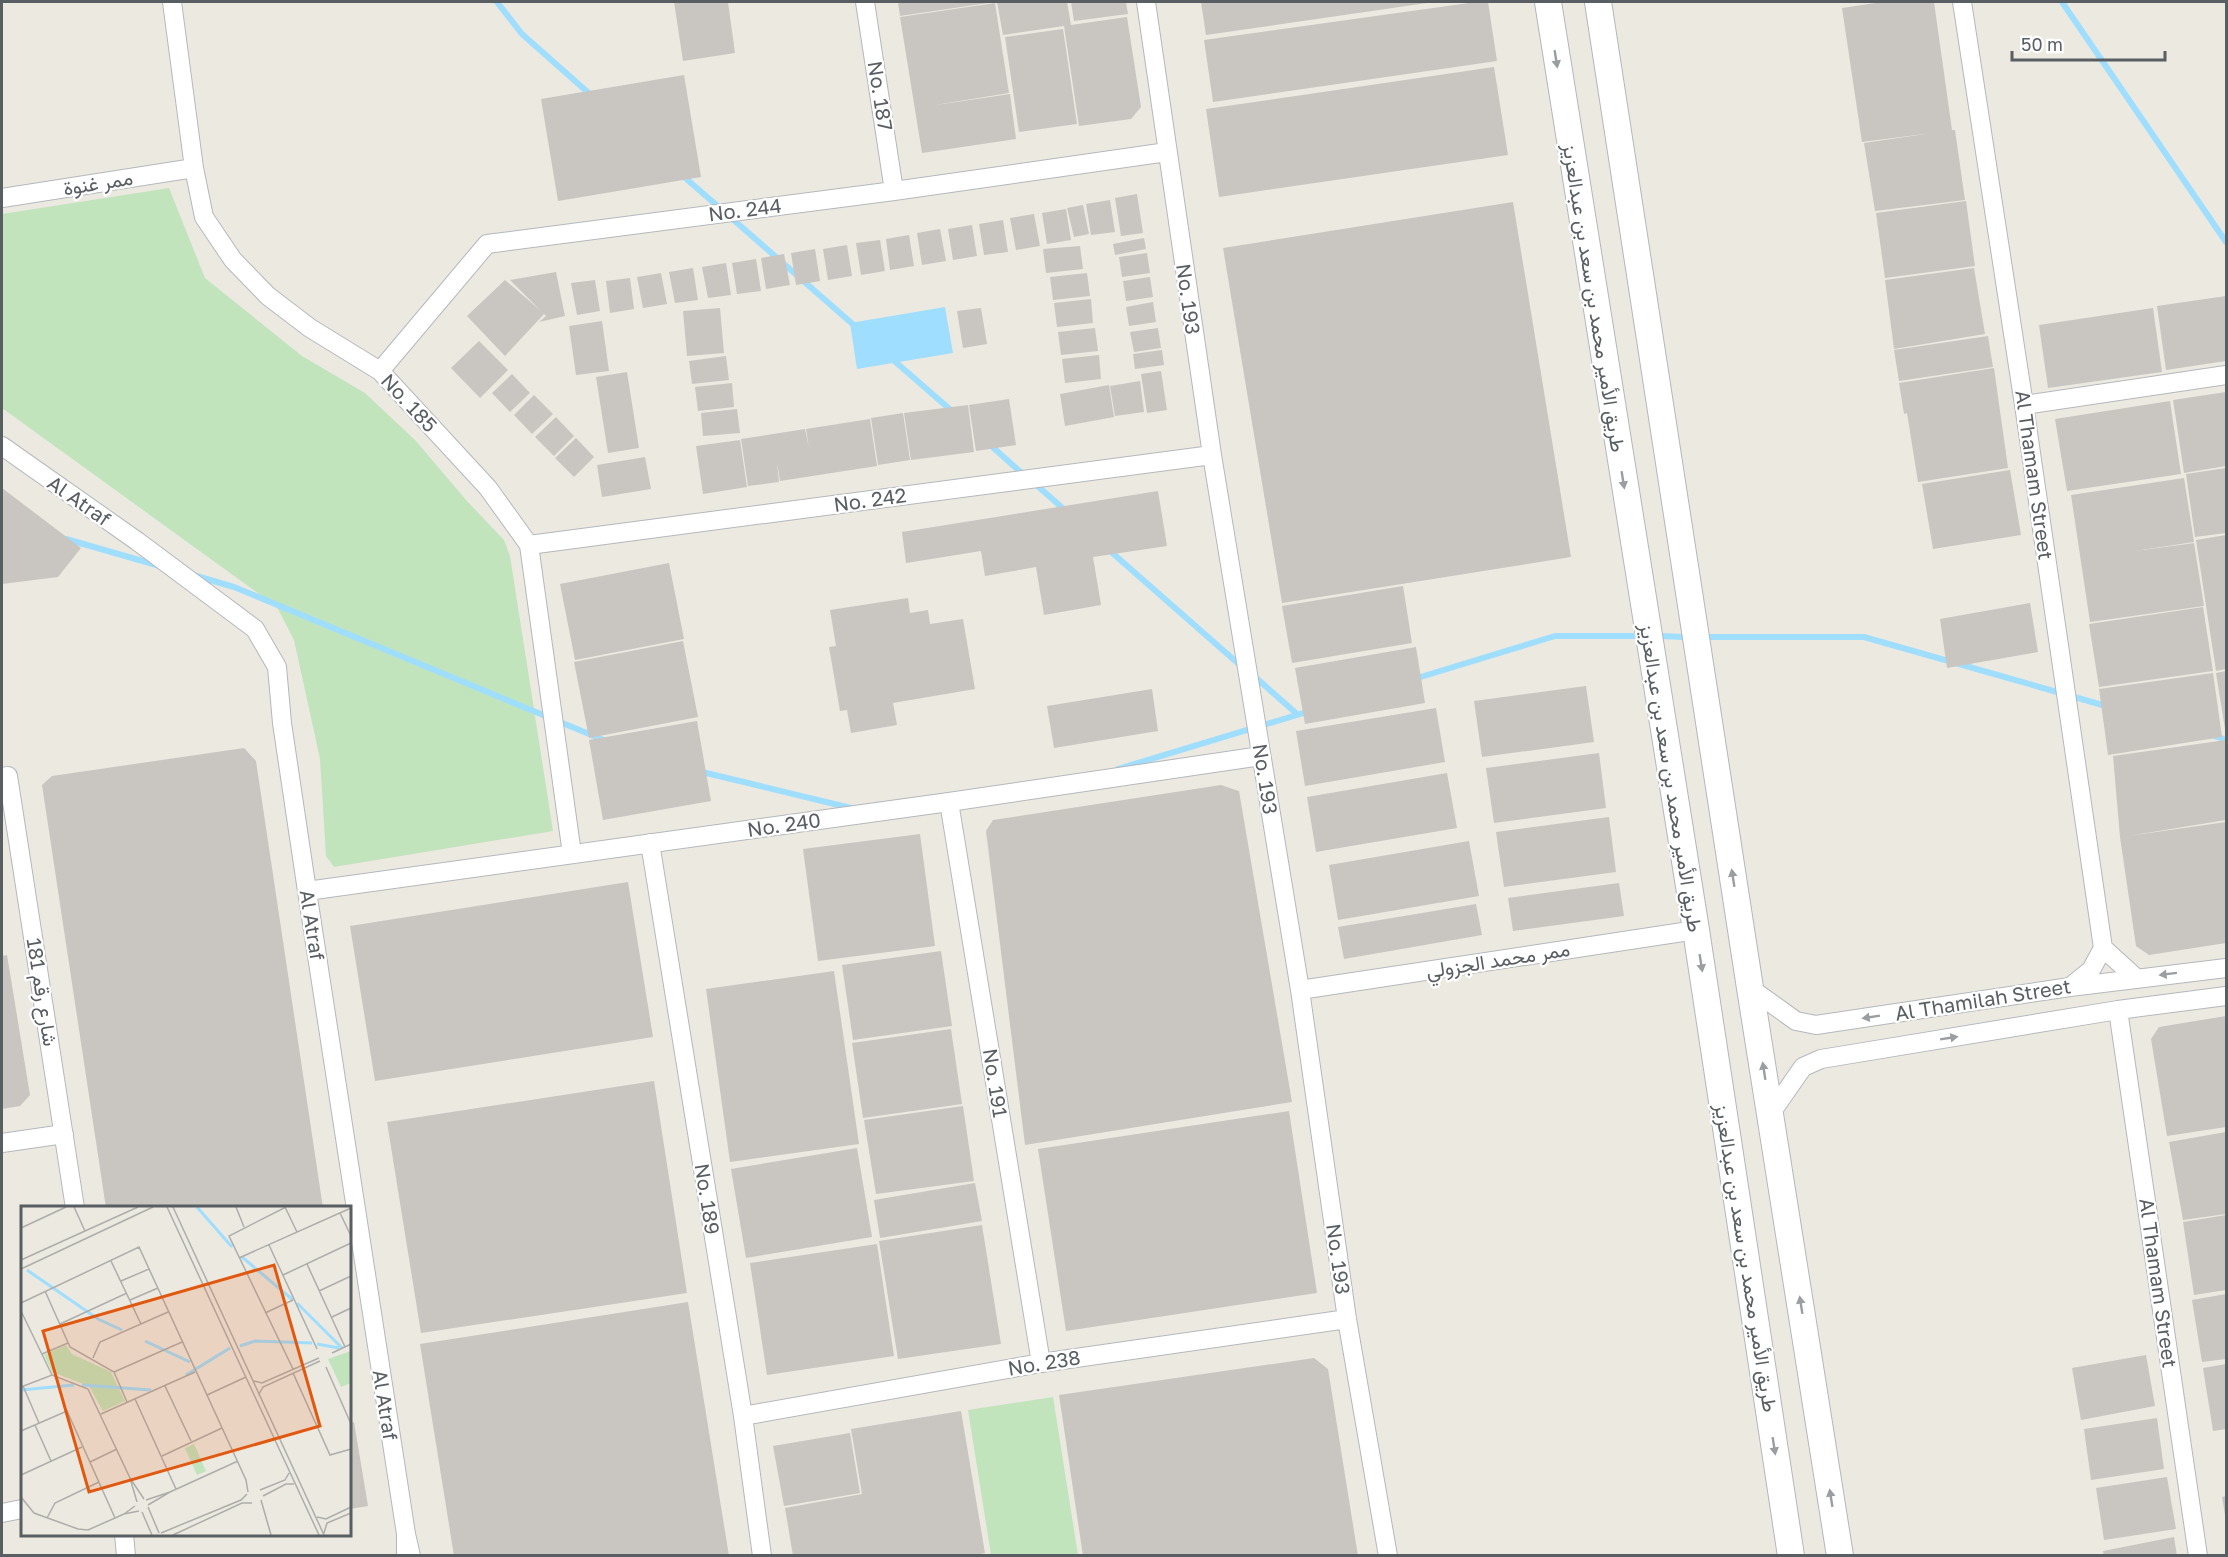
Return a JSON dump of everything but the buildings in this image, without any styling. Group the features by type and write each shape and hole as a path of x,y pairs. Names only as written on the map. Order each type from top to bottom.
{"main road":[{"name":"طريق الأمير محمد بن سعد بن عبدالعزيز","path":"1548,2 1695,930 1791,1556"},
{"path":"1598,2 1840,1556"}],"street":[{"name":"No. 185","path":"172,2 194,168 204,217 232,260 268,296 310,328 380,371 488,488 529,545 572,854"},
{"name":"No. 187","path":"865,2 894,191"},
{"name":"No. 193","path":"1146,2 1212,455 1300,990 1347,1319 1388,1556"},
{"name":"Al Thamam Street","path":"1962,2 2024,405 2103,948"},
{"name":"No. 244","path":"380,371 488,244 894,191 1167,152"},
{"name":"ممر غنوة","path":"2,198 194,168"},
{"path":"2024,405 2226,375"},
{"name":"Al Atraf","path":"2,446 137,541 255,629 277,667 282,723 350,1206"},
{"name":"No. 242","path":"529,545 1212,455"},
{"name":"No. 240","path":"307,891 949,802 1261,756"},
{"name":"شارع رقم 181","path":"5,777 75,1206"},
{"name":"No. 191","path":"949,802 1041,1363"},
{"name":"No. 189","path":"650,843 743,1416 762,1556"},
{"name":"ممر محمد الجزولي","path":"1300,990 1695,930"},
{"path":"2070,987 2091,970 2103,948 2136,978"},
{"name":"Al Thamilah Street","path":"1750,988 1796,1021 1816,1025 2070,987 2226,968"},
{"name":"Al Thamilah Street","path":"1770,1113 1803,1067 1821,1059 2118,1010 2226,996"},
{"name":"Al Thamam Street","path":"2118,1010 2198,1556"},
{"path":"2,1143 64,1134"},
{"name":"Al Atraf","path":"351,1212 411,1556"},
{"name":"No. 238","path":"743,1416 1041,1363 1347,1319"},
{"path":"2,1513 21,1509"},
{"name":"Al Atraf","path":"406,1534 406,1556"},
{"path":"123,1536 126,1556"}],"green space":[{"path":"169,188 205,278 302,356 365,393 416,441 466,500 504,540 510,556 553,831 334,867 326,856 320,759 294,640 277,607 2,408 2,214"},
{"path":"1053,1397 1078,1555 991,1555 968,1410"}],"water":[{"path":"945,307 953,353 857,369 850,323"}],"waterway":[{"path":"497,2 522,34 592,96"},
{"path":"2062,2 2226,242"},
{"path":"683,176 721,209"},
{"path":"728,215 856,327"},
{"path":"891,358 953,412"},
{"path":"988,443 1025,476"},
{"path":"1033,482 1066,511"},
{"path":"66,539 160,566"},
{"path":"1109,550 1241,666"},
{"path":"193,575 234,587 606,741"},
{"path":"1414,679 1555,636 1636,636"},
{"path":"1661,636 1684,637"},
{"path":"1709,637 1864,637 2106,706"},
{"path":"1254,676 1297,714"},
{"path":"1118,769 1310,711"},
{"path":"2212,735 2226,740"},
{"path":"698,771 851,808"}]}
